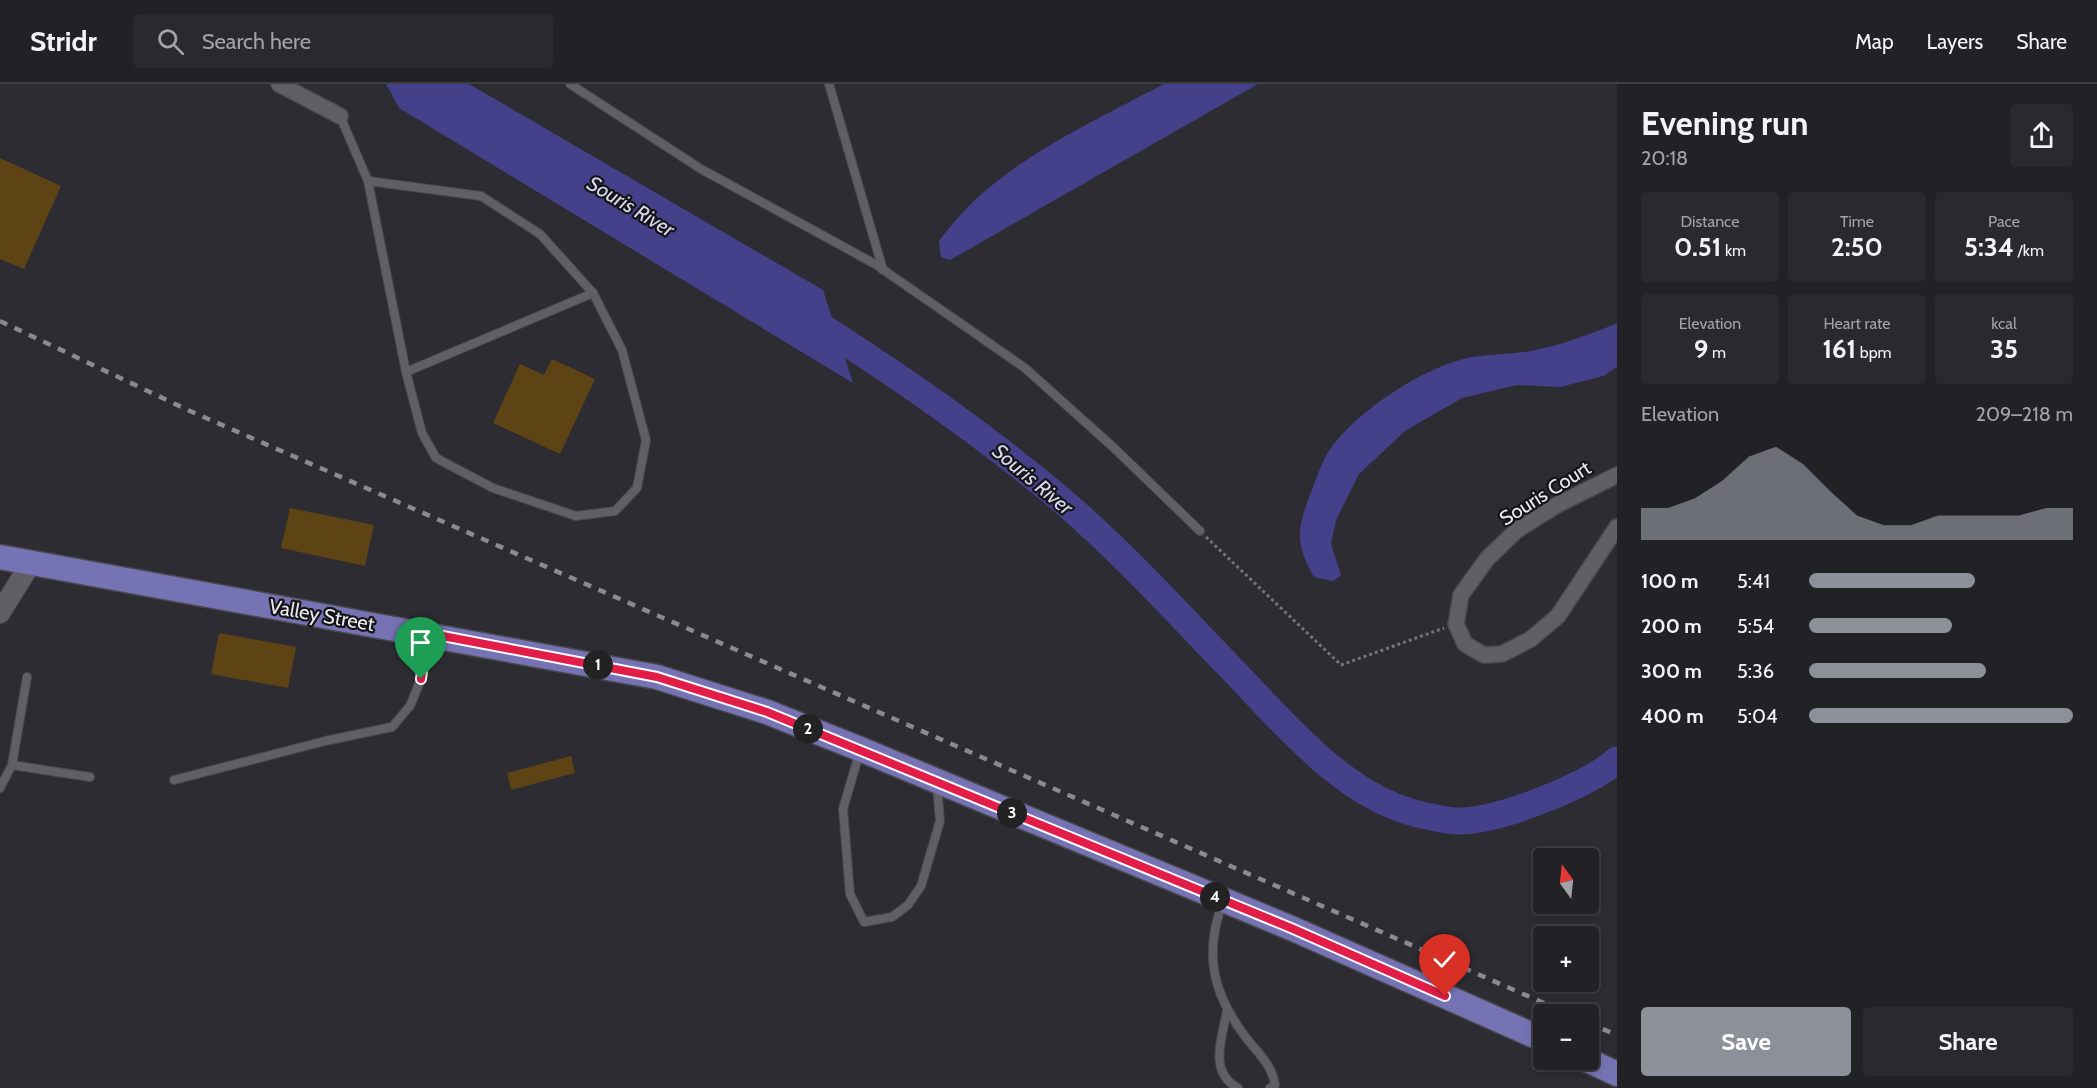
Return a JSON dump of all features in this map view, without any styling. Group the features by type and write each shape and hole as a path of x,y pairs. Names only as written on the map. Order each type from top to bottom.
{"main road":[{"name":"Valley Street","path":"0,556 657,677 767,712 860,749 1291,928 1533,1035"},
{"path":"1599,1066 1617,1074"}],"street":[{"path":"279,84 340,116"},
{"name":"Souris Court","path":"1456,624 1461,595 1487,559 1517,530 1557,505 1617,475"},
{"path":"1456,624 1465,644 1484,655 1502,654 1531,639 1558,616 1617,527"},
{"path":"0,613 31,563"}],"lane":[{"path":"570,84 701,169 828,237 883,270 1025,368 1113,447 1200,531"},
{"path":"829,84 883,270"},
{"path":"340,116 368,181 406,372 422,433 436,458 493,489 576,516 615,511 637,488 646,440 622,350 593,293 540,234 481,196 368,181"},
{"path":"406,372 593,293"},
{"path":"174,780 325,741 392,727 410,706 421,679 427,633"},
{"path":"0,788 12,765 27,677"},
{"path":"860,749 843,809 849,894 864,922 892,917 908,905 921,886 940,821 937,781"},
{"path":"12,765 90,777"},
{"path":"1224,900 1216,921 1212,965 1227,1011 1267,1062 1275,1085 1270,1088"},
{"path":"1227,1011 1219,1055 1221,1072 1229,1083 1238,1088"}],"path":[{"path":"1200,531 1341,665 1456,624"}],"water":[{"path":"386,84 469,84 823,290 853,383 399,108"},
{"path":"1164,84 1258,84 950,260 941,257 939,241 961,214 1013,169 1072,132"},
{"path":"1617,323 1617,367 1603,376 1560,387 1517,385 1462,398 1405,431 1359,474 1336,520 1331,544 1341,575 1333,581 1314,577 1300,543 1301,523 1327,454 1354,423 1412,381 1453,362 1472,357 1542,349"}],"building":[{"path":"0,158 61,186 24,269 0,259"},
{"path":"552,359 595,379 560,454 493,423 520,364 544,375"},
{"path":"290,508 374,525 365,566 281,548"},
{"path":"219,633 296,647 288,688 211,674"},
{"path":"571,756 575,773 511,790 507,773"}],"waterway":[{"name":"Souris River","path":"808,318 936,403 1058,497 1144,578 1289,729 1312,751 1360,789 1387,803 1414,813 1459,821 1519,809 1564,791 1617,760"}],"railway":[{"path":"0,321 190,411 1546,1004"},
{"path":"1599,1028 1617,1035"}],"route":[{"path":"421,679 427,633 657,677 767,712 860,749 1291,928 1445,996"}]}
